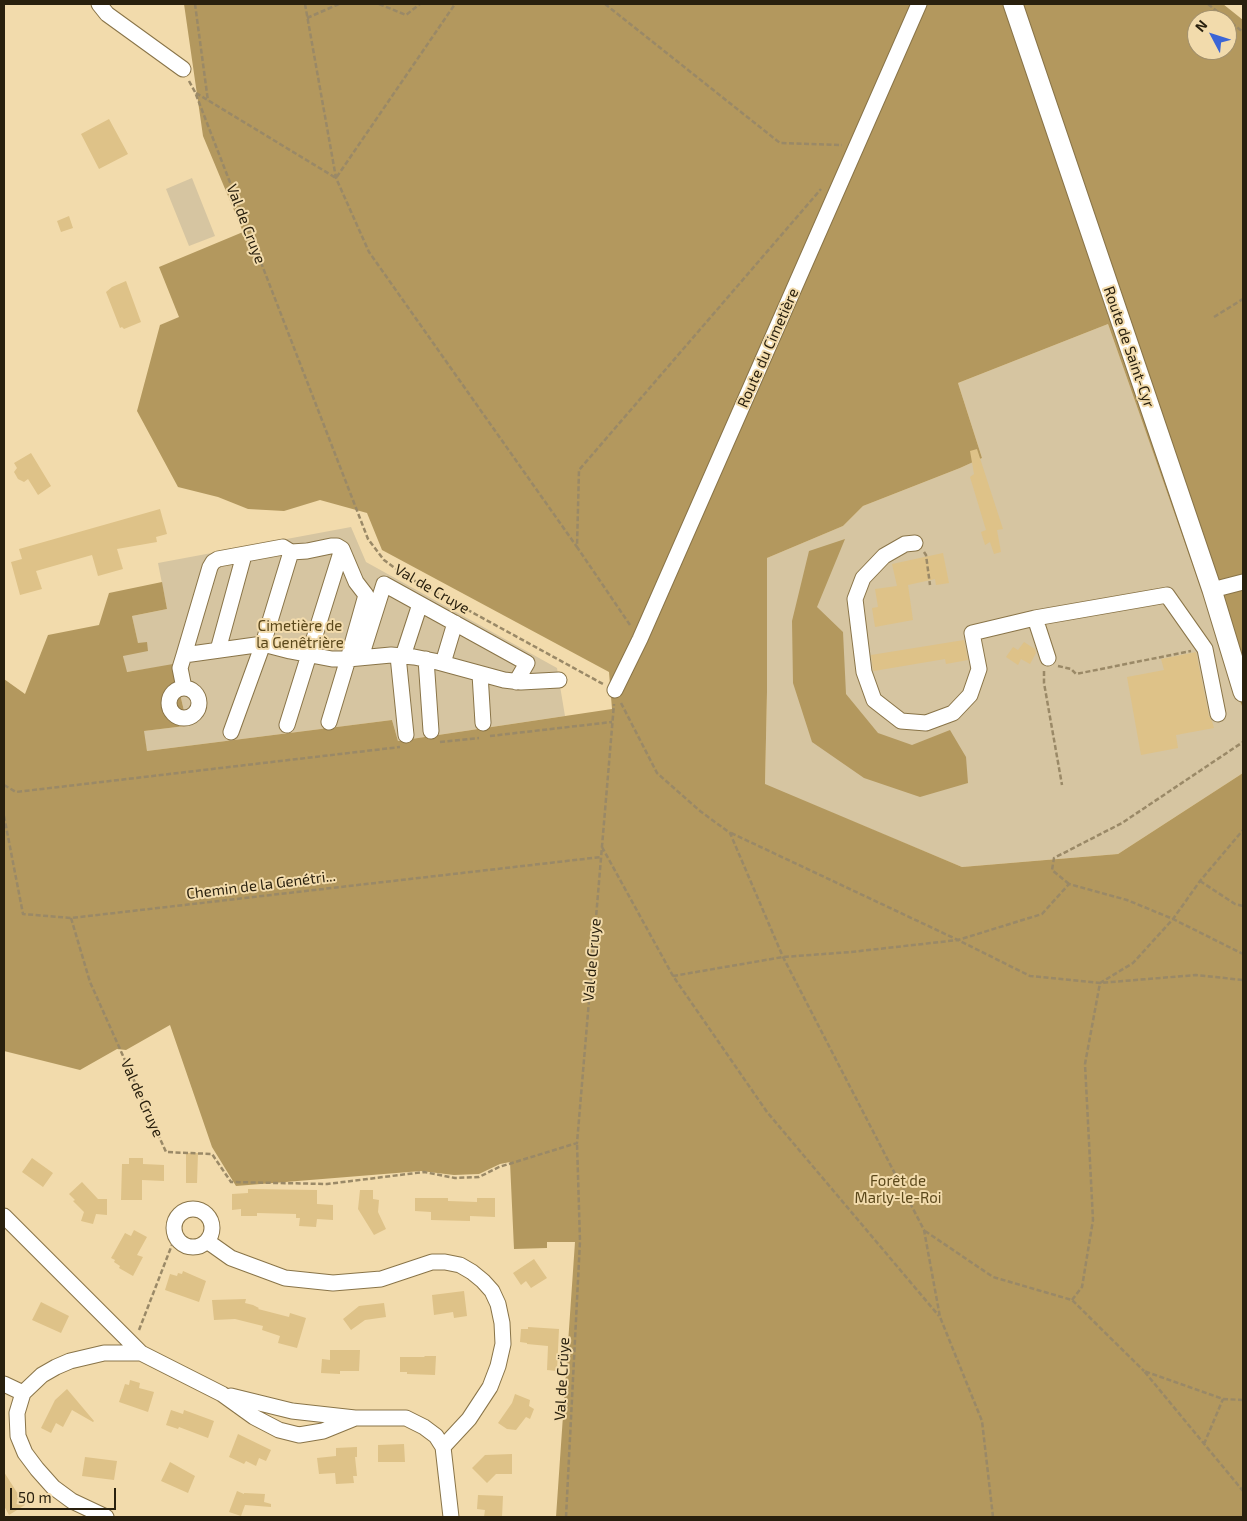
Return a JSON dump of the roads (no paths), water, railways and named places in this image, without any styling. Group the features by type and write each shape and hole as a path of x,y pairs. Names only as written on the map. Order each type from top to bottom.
{"main road":[{"name":"Route de Saint-Cyr","path":"1013,4 1212,590 1243,692"}],"street":[{"path":"100,4 107,14 183,69"},
{"name":"Route du Cimetière","path":"615,690 640,639 919,4"},
{"path":"914,543 904,544 884,556 862,578 855,599 864,672 874,700 901,721 926,723 953,713 970,695 979,669 972,633 1035,618 1167,595 1205,648 1218,714"},
{"path":"184,688 180,668 210,567 218,559 283,548 291,552 331,546 342,549 356,582 366,595 354,658"},
{"path":"287,725 342,549"},
{"path":"231,732 263,644 291,552"},
{"path":"218,650 244,555"},
{"path":"1212,590 1243,582"},
{"path":"329,722 384,584 527,663 516,682"},
{"path":"405,741 400,656 420,604"},
{"path":"1035,618 1048,658"},
{"path":"443,663 456,623"},
{"path":"184,655 263,644 309,655 332,658 400,656 426,659 516,682 559,680"},
{"path":"426,659 432,737"},
{"path":"480,674 483,723"},
{"path":"197,1209 209,1218 212,1231 207,1241 197,1247 184,1245 175,1237 174,1222 184,1211 197,1209"},
{"path":"4,1216 137,1349 222,1394 254,1417 279,1430 299,1435 324,1431 355,1418"},
{"path":"207,1241 231,1258 285,1278 333,1283 381,1279 432,1262 446,1262 460,1265 484,1281 492,1291 498,1304 502,1323 502,1344 498,1366 490,1387 468,1419 443,1447"},
{"path":"106,1517 72,1501 53,1487 25,1453 10,1415 23,1393 42,1376 56,1367 70,1361 104,1353 137,1349"},
{"path":"4,1384 23,1393"},
{"path":"222,1394 292,1411 355,1418 406,1418 424,1427 436,1436 443,1447 451,1517"}],"park label":[{"name":"Cimetière de la Genêtrière","path":"300,634"},
{"name":"Forêt de Marly-le-Roi","path":"898,1190"}]}
